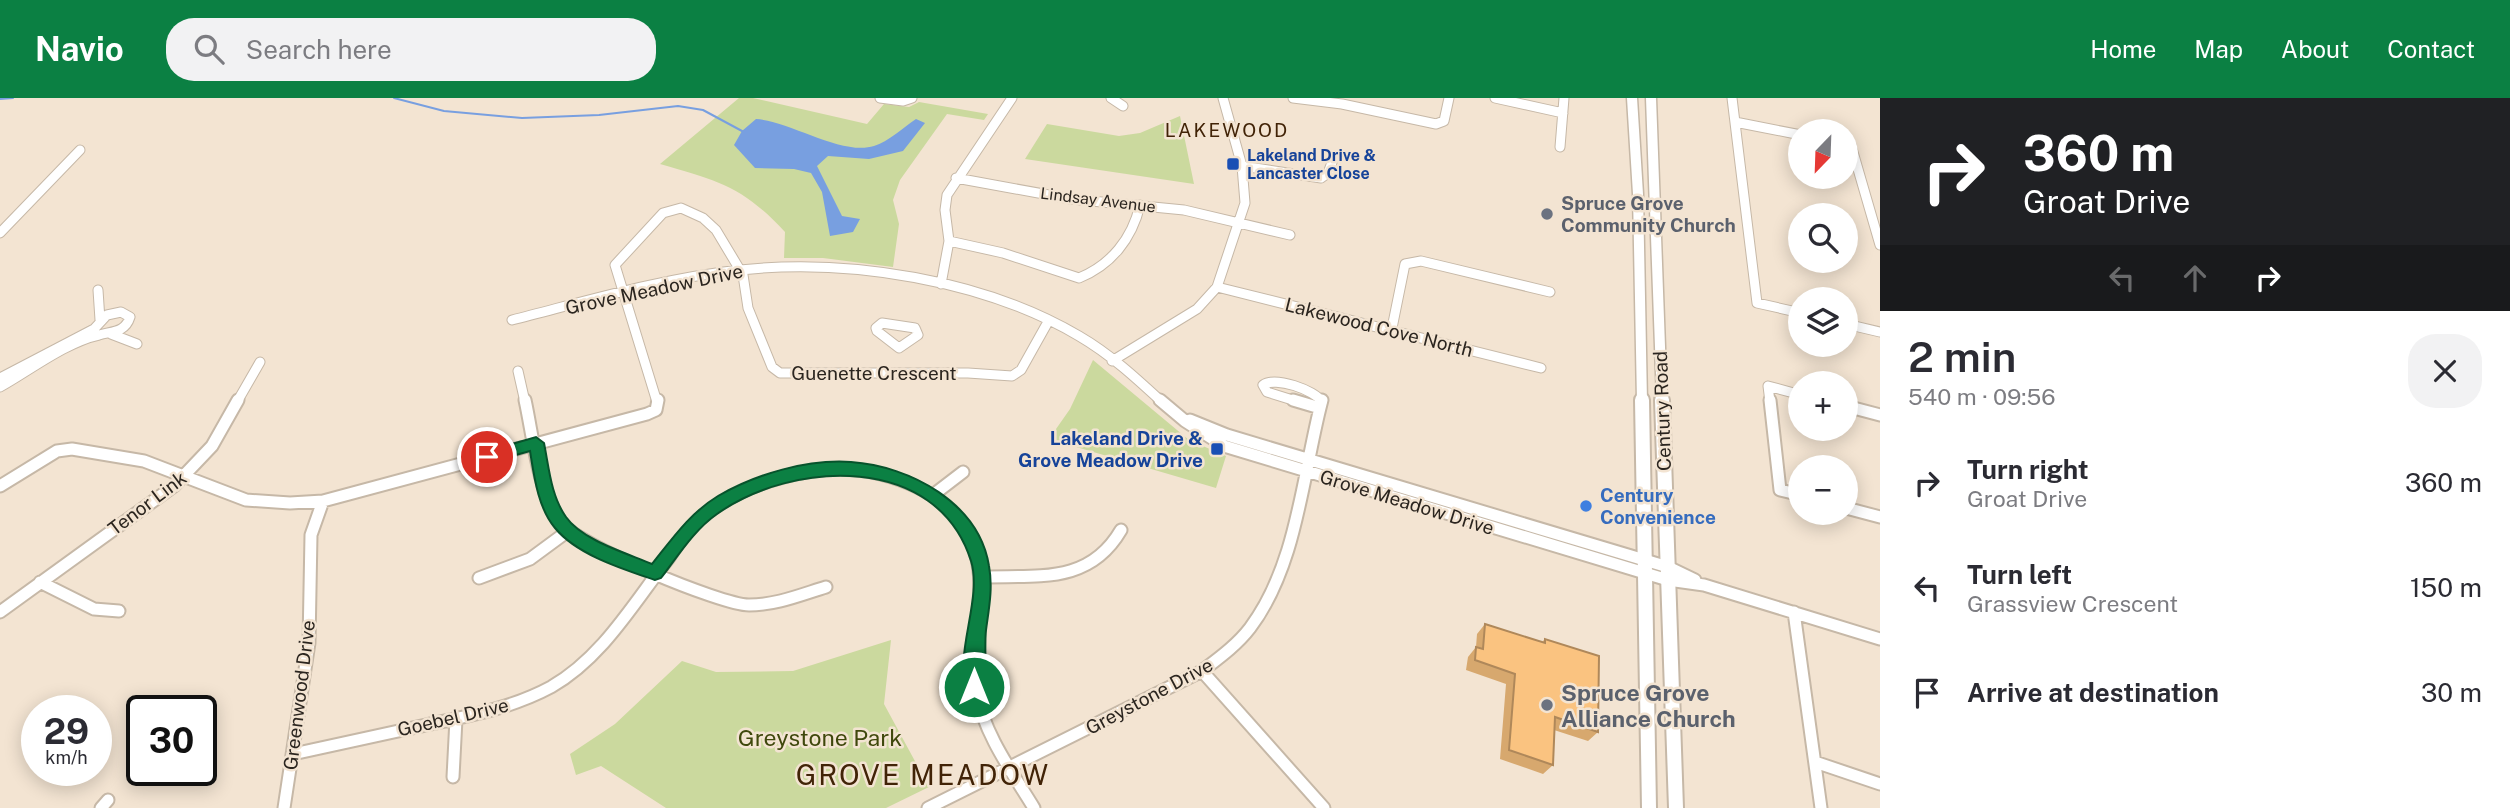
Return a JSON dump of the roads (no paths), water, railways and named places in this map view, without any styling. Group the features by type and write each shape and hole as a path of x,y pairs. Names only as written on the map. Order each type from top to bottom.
{"main road":[{"name":"Century Road","path":"1632,98 1638,194 1649,808"},
{"name":"Century Road","path":"1649,98 1652,121 1676,808"}],"street":[{"path":"880,98 910,99"},
{"path":"942,284 949,241 946,202 956,178 1012,98"},
{"path":"1111,98 1123,106"},
{"path":"1112,360 1197,309 1217,287 1241,223 1245,203 1242,166 1223,98"},
{"path":"1293,98 1342,104 1436,124 1444,121 1449,98"},
{"path":"1495,98 1563,113"},
{"path":"1560,147 1564,98"},
{"path":"1732,98 1757,303 1788,310"},
{"path":"1735,122 1788,132"},
{"path":"0,233 80,150"},
{"path":"1242,166 1321,178 1328,173 1334,157"},
{"path":"1858,169 1880,245"},
{"name":"Lindsay Avenue","path":"956,178 1071,199 1184,210 1290,235"},
{"path":"949,241 994,251 1079,278 1101,266 1118,251 1138,216 1140,205"},
{"path":"0,486 66,449 144,461 246,500 289,503 323,501 647,414 656,410 658,398 615,265 663,213 675,209 687,210 703,218 716,230 740,270"},
{"path":"1392,328 1405,264 1408,261 1421,261 1550,292"},
{"name":"Grove Meadow Drive","path":"512,320 623,292 740,270 817,267 942,284 1049,320 1080,336 1198,432 1224,446 1305,465 1880,639"},
{"name":"Guenette Crescent","path":"740,270 750,312 775,370 790,374 896,372 1012,376 1021,370 1049,320"},
{"name":"Lakewood Cove North","path":"1217,287 1338,319 1392,328 1541,368"},
{"path":"98,327 98,295 114,313 129,314 131,320 127,326 111,334"},
{"path":"0,387 98,327 114,313"},
{"path":"98,327 137,344 127,326"},
{"path":"0,378 98,327"},
{"path":"1858,327 1880,332"},
{"path":"896,372 899,348"},
{"name":"Tenor Link","path":"0,612 147,507 185,476 212,446 260,362"},
{"path":"518,371 546,493 554,513 568,531 588,545 732,602 746,605 775,603 826,587"},
{"path":"1273,381 1316,394 1322,400 1320,408 1267,392 1263,385 1273,381"},
{"path":"1788,391 1768,386 1780,490 1788,492"},
{"name":"Greystone Drive","path":"928,808 1202,671 1231,648 1256,620 1272,590 1320,408"},
{"path":"1858,409 1880,415"},
{"name":"Goebel Drive","path":"293,754 456,719 522,701 577,669 612,634 655,573 693,525 709,511 748,489 793,473 831,468 865,470 903,481 933,495 949,508 970,535 981,564 983,592 974,652 974,687 982,717 1034,808"},
{"path":"933,495 963,471"},
{"name":"Greenwood Drive","path":"284,808 309,644 309,540 312,521 323,501"},
{"path":"1858,511 1880,517"},
{"path":"982,577 1072,570 1100,558 1111,549 1121,530"},
{"path":"478,578 530,559 568,531"},
{"path":"40,582 94,608 119,611"},
{"path":"1794,612 1821,808"},
{"path":"1202,671 1324,808"},
{"path":"453,777 456,719"},
{"path":"1815,762 1880,784"}],"water":[{"path":"756,119 861,148 885,141 916,119 925,123 903,151 869,159 828,156 817,166 842,216 860,219 853,232 830,236 822,192 811,173 794,169 755,168 734,145 742,131"}],"waterway":[{"path":"0,99 13,98"},
{"path":"394,98 444,111 522,118 599,115 678,106 703,110 742,131"}],"place":[{"name":"Lakeland Drive & Lancaster Close","path":"1233,164"},
{"name":"Spruce Grove Community Church","path":"1547,214"},
{"name":"Lakeland Drive & Grove Meadow Drive","path":"1217,449"},
{"name":"Century Convenience","path":"1586,506"},
{"name":"Spruce Grove Alliance Church","path":"1547,705"}],"district":[{"name":"LAKEWOOD","path":"1227,130"},
{"name":"GROVE MEADOW","path":"923,774"}],"park label":[{"name":"Greystone Park","path":"820,737"}]}
